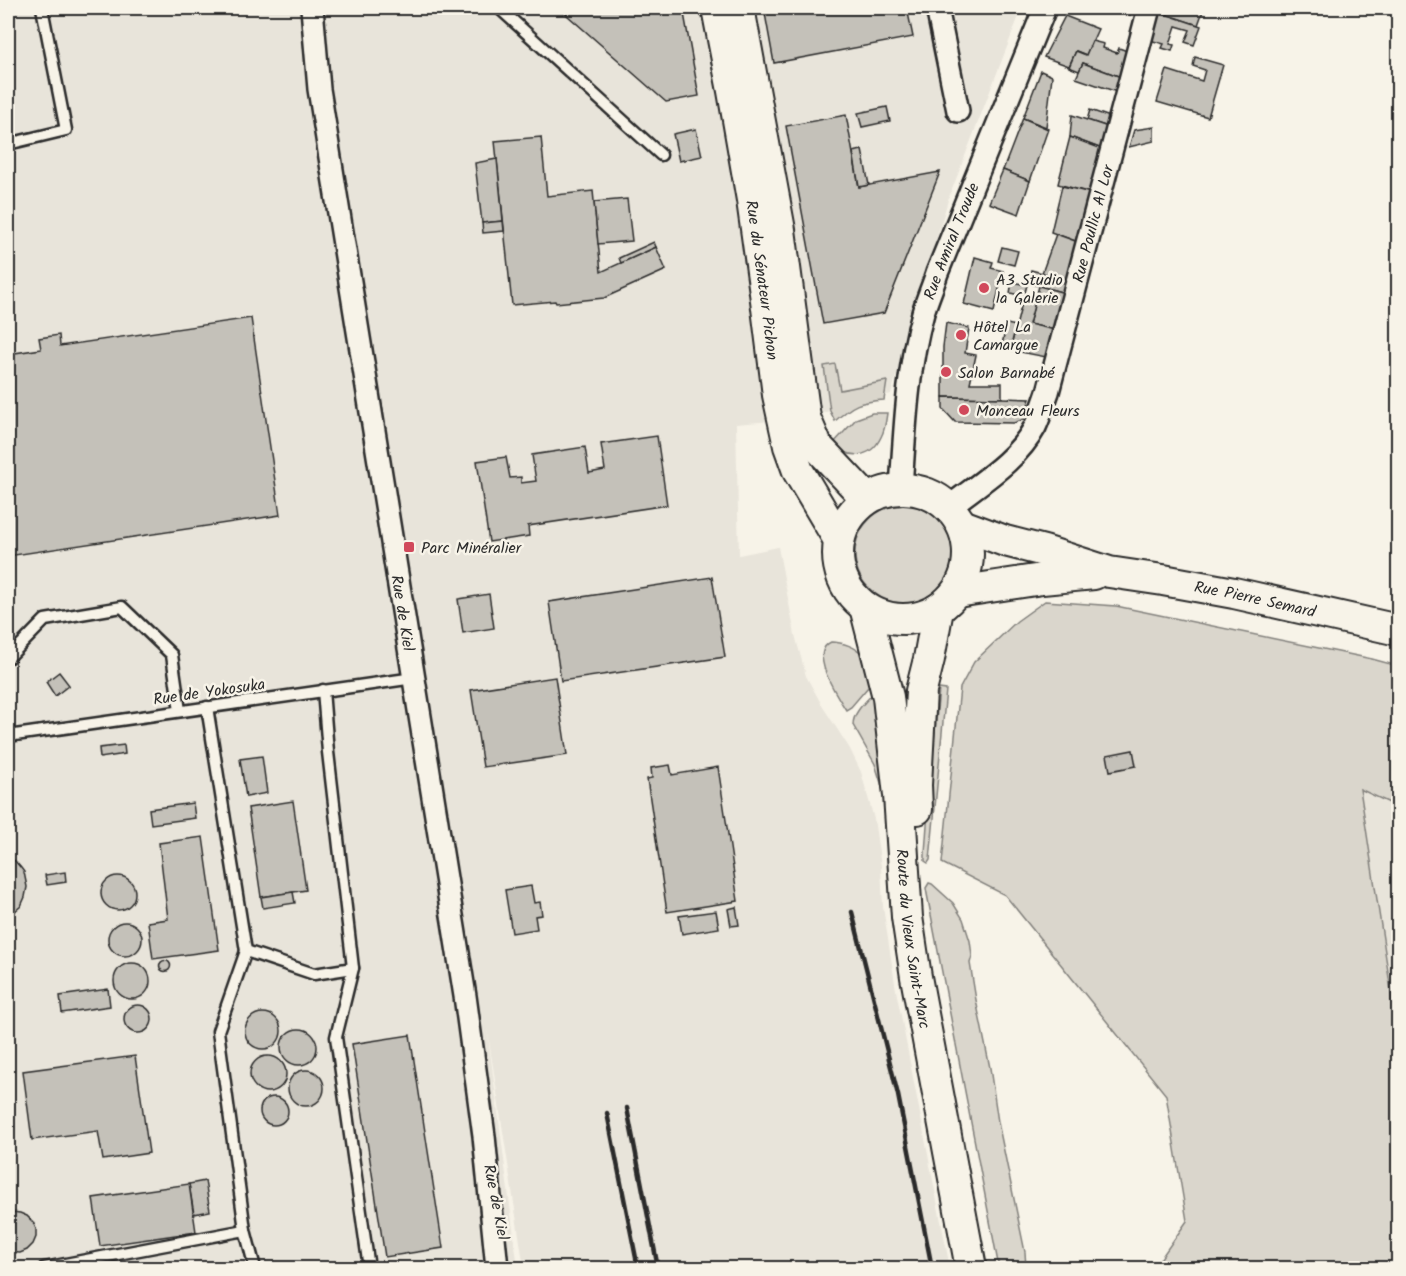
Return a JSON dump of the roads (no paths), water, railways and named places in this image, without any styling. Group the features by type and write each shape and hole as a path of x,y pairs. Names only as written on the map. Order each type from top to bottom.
{"main road":[{"name":"Rue du Sénateur Pichon","path":"717,8 734,91 752,200 778,395 789,446 798,471 839,540"},
{"name":"Rue du Sénateur Pichon","path":"739,8 780,230 805,418 817,446 867,499"},
{"path":"889,489 915,489 927,492 939,498 955,516 966,537 968,562 965,575 947,600 924,616 893,619 878,614 865,607 851,594 844,582 839,568 839,540 854,510 867,499 889,489"},
{"name":"Rue Pierre Semard","path":"955,516 1005,541 1109,572 1233,593 1398,630"},
{"name":"Rue Pierre Semard","path":"947,600 1050,578 1109,572"},
{"name":"Route du Vieux Saint-Marc","path":"947,600 921,691 916,785 920,916 930,982 984,1269"},
{"name":"Route du Vieux Saint-Marc","path":"865,607 888,697 907,917 916,977 971,1269"}],"street":[{"name":"Rue de Kiel","path":"297,8 320,89"},
{"name":"Rue de Kiel","path":"312,8 320,89 465,996 484,1136 497,1269"},
{"path":"938,8 957,111"},
{"name":"Rue Amiral Troude","path":"901,488 906,407 916,342 924,311 937,273 1045,8"},
{"name":"Rue Poullic Al Lor","path":"955,516 1022,446 1035,426 1048,392 1149,8"},
{"name":"Rue de Kiel","path":"484,1136 509,1269"}],"lane":[{"path":"8,144 66,130 42,8"},
{"path":"499,8 661,155"},
{"path":"8,658 45,620 122,607 172,655 180,711"},
{"name":"Rue de Yokosuka","path":"8,736 414,678"},
{"path":"323,690 329,764 353,968 336,1037 369,1269"},
{"path":"207,707 246,951 218,1030 245,1230 255,1269"},
{"path":"246,951 314,974 353,968"},
{"path":"44,1269 245,1230"}],"railway":[{"path":"852,912 898,1095 932,1268"},
{"path":"627,1108 658,1268"},
{"path":"607,1113 638,1268"}],"place":[{"name":"A3 Studio la Galerie","path":"984,288"},
{"name":"Hôtel La Camargue","path":"961,335"},
{"name":"Salon Barnabé","path":"946,372"},
{"name":"Monceau Fleurs","path":"964,410"},
{"name":"Parc Minéralier","path":"409,547"}]}
